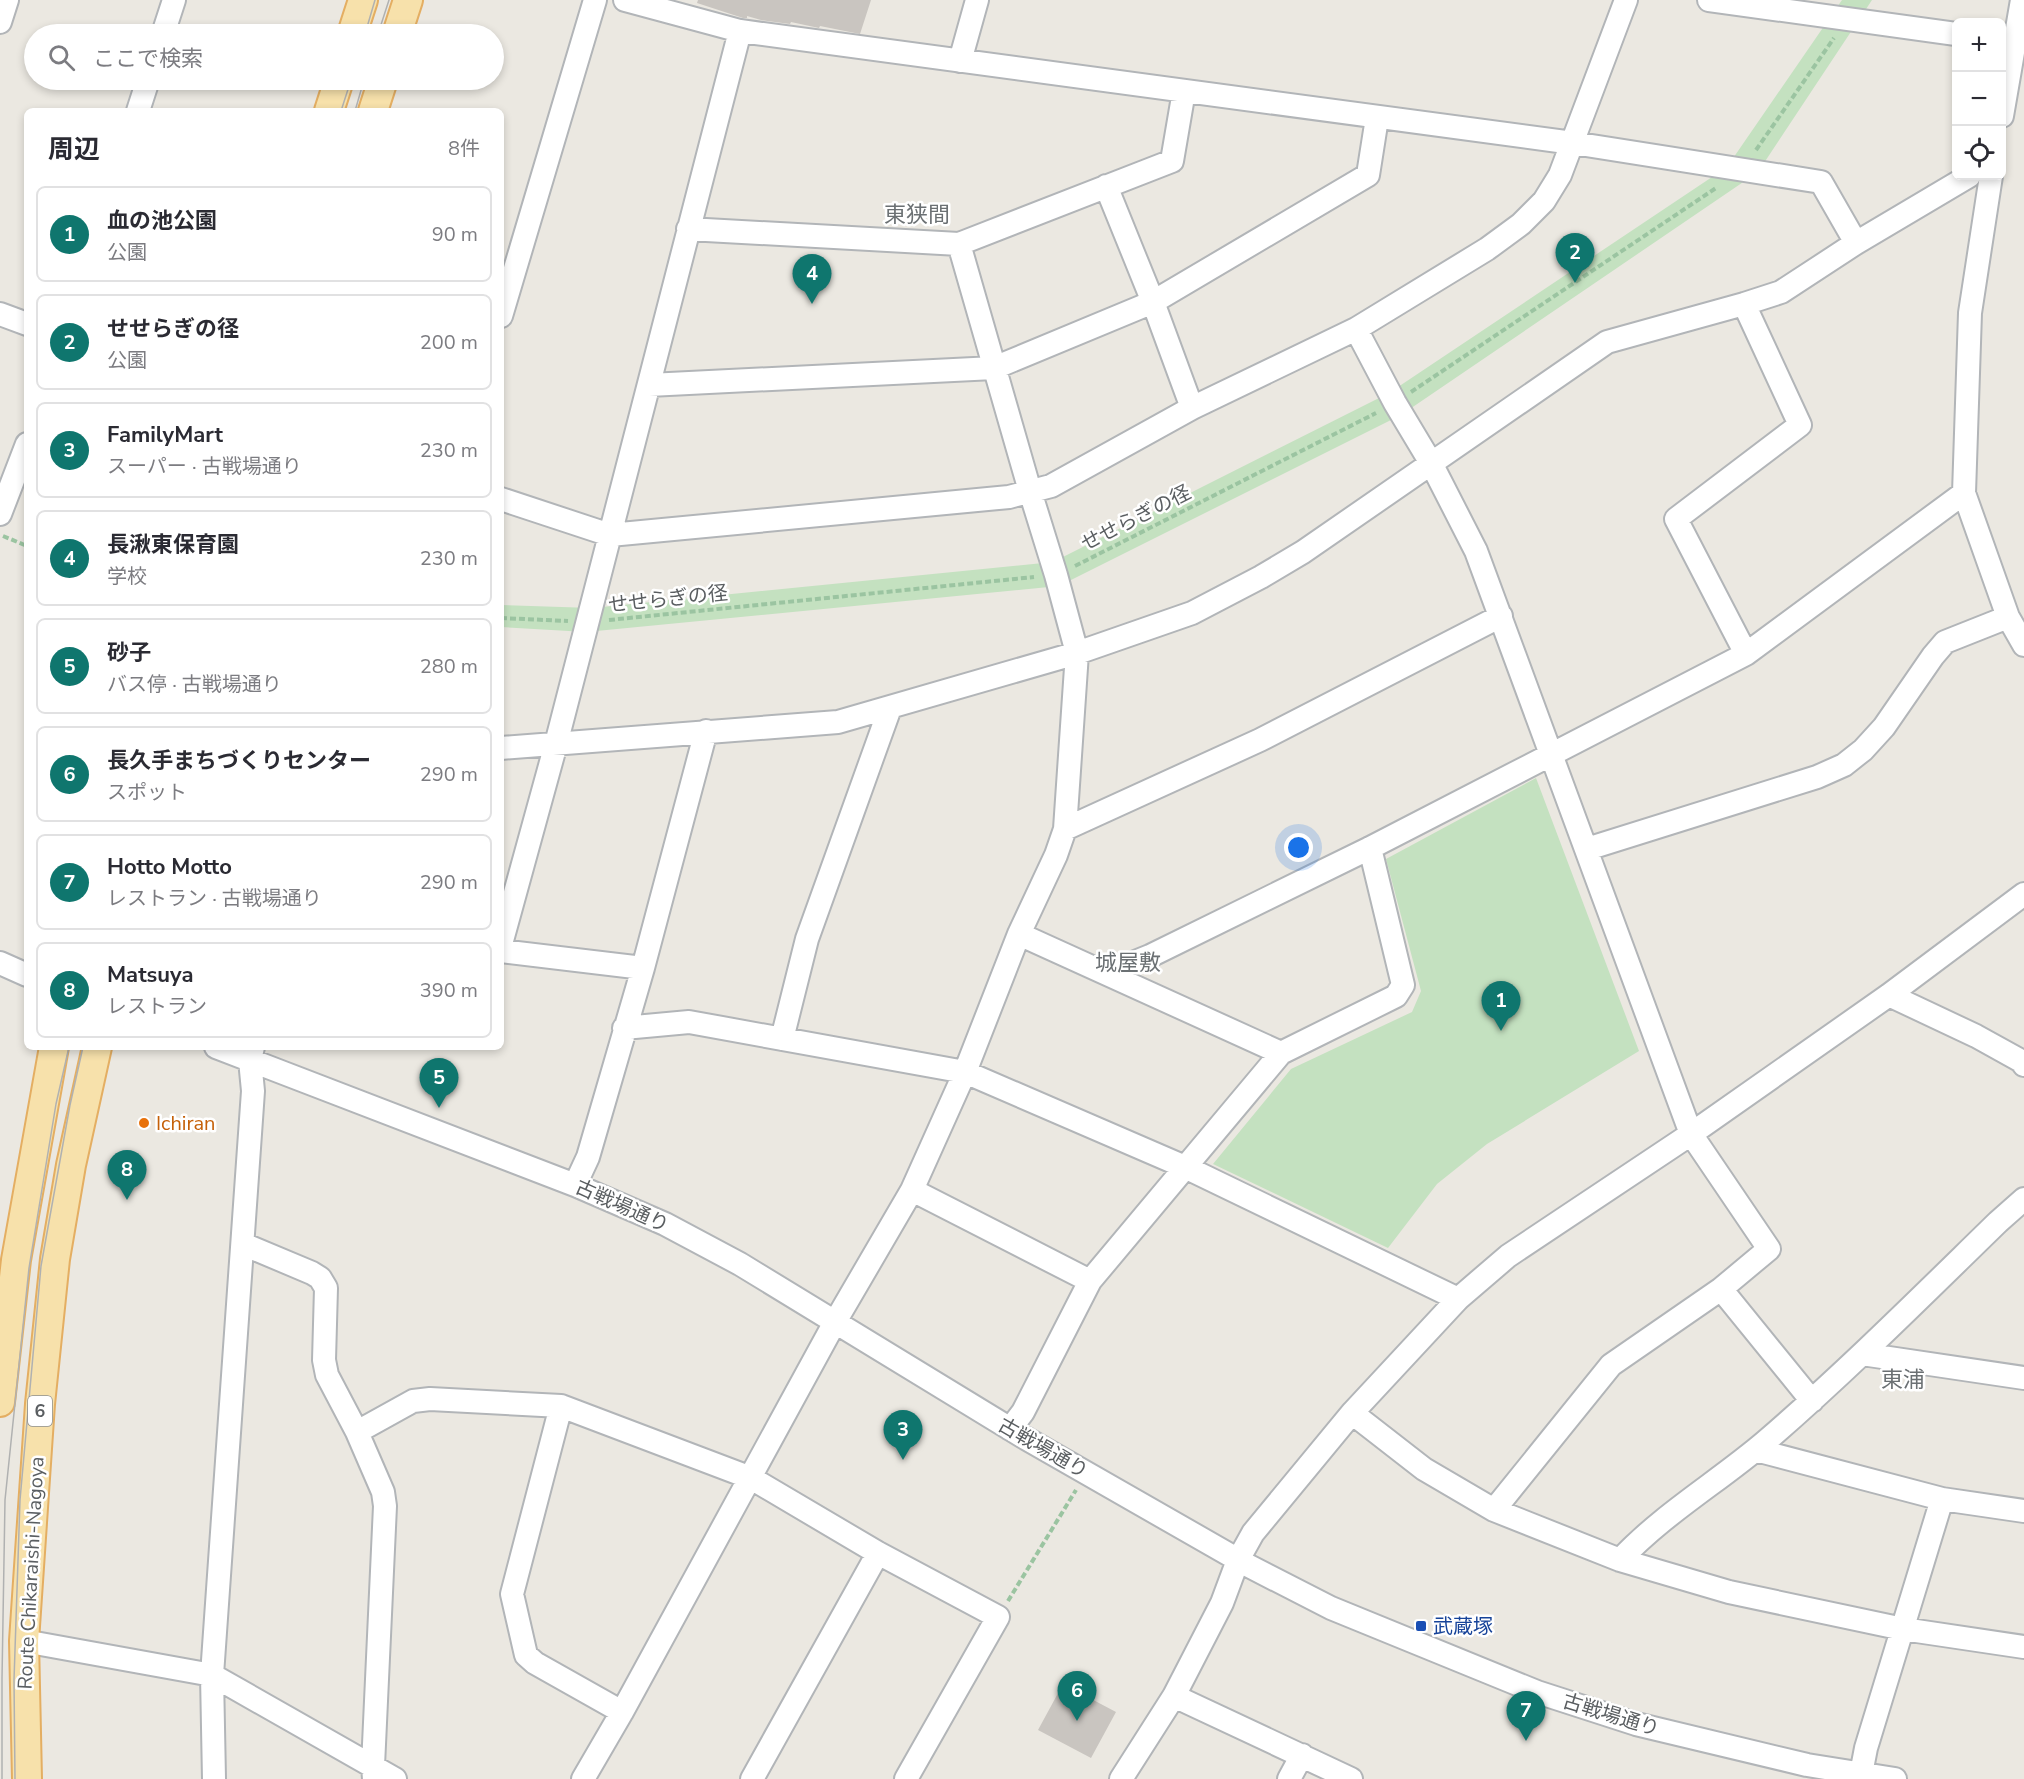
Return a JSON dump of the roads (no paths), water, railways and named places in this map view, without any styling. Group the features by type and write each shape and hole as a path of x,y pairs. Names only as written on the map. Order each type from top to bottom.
{"main road":[{"path":"355,24 363,0"},
{"path":"400,24 408,0"},
{"path":"330,108 336,90"},
{"path":"374,108 380,90"},
{"name":"6","path":"0,1402 16,1260 53,1050"},
{"name":"Route Chikaraishi-Nagoya","path":"27,1779 24,1641 38,1437 55,1259 71,1165 96,1050"}],"street":[{"path":"0,22 7,0"},
{"path":"166,24 174,0"},
{"path":"504,306 595,0"},
{"path":"626,0 740,31 1573,143 1821,182 1856,243"},
{"path":"960,61 976,0"},
{"path":"504,500 610,535 979,500 1051,486 1192,408 1356,329 1486,249 1521,224 1544,201 1560,175 1626,0"},
{"path":"1709,0 1952,33"},
{"path":"2006,85 2022,0"},
{"path":"504,933 588,622 740,31"},
{"path":"139,108 145,90"},
{"path":"688,229 959,244 1172,161 1184,91"},
{"path":"649,385 994,368 1153,302 1368,175 1377,118"},
{"path":"504,748 838,722 1077,653 1191,613 1303,552 1607,342 1781,292 1856,243 1962,180"},
{"path":"1990,180 1970,313 1964,493 2008,617 2024,645"},
{"path":"1106,186 1153,302 1192,408"},
{"path":"583,1779 835,1322 912,1190 965,1072 1019,934 1056,855 1065,829 1077,653 959,244"},
{"path":"1744,304 1800,425 1676,519 1746,654"},
{"path":"0,314 24,323"},
{"path":"1356,329 1395,403 1431,463 1476,551 1691,1134 1769,1249 1721,1289 1611,1365 1494,1510"},
{"path":"0,514 24,452"},
{"path":"1108,973 1150,956 1370,848 1746,654 1964,493"},
{"path":"1065,829 1260,740 1501,616"},
{"path":"1587,849 1817,777 1844,765 1863,750 1884,727 1945,642 2008,617"},
{"path":"782,1039 807,939 890,708"},
{"path":"575,1185 588,1157 643,968 706,731"},
{"path":"1010,1429 1023,1412 1090,1281 1281,1053 1396,996 1403,985 1370,848"},
{"path":"1121,1779 1174,1696 1222,1603 1238,1560 1253,1533 1352,1413 1458,1299 1508,1256 1691,1134 1889,995 2024,894"},
{"path":"1019,934 1281,1053"},
{"path":"504,951 643,968"},
{"path":"0,963 24,974"},
{"path":"1889,995 2023,1061"},
{"path":"624,1028 689,1022 965,1072 1185,1167 1458,1299"},
{"name":"古戦場通り","path":"234,1050 251,1053 665,1224 740,1264 1086,1474 1238,1560 1331,1608 1537,1692 1636,1724 1808,1766 1860,1776 1895,1779"},
{"path":"214,1779 212,1674 253,1091 251,1053"},
{"path":"912,1190 1090,1281"},
{"path":"1620,1560 1640,1538 1756,1450 1812,1401 2024,1199"},
{"path":"243,1244 320,1278 326,1288 324,1360 327,1375 357,1432 383,1492 385,1506 373,1773"},
{"path":"1721,1289 1812,1401"},
{"path":"1862,1354 2024,1378"},
{"path":"357,1432 413,1401 561,1406 751,1478 878,1553 998,1617 906,1779"},
{"path":"561,1406 512,1594 526,1655 535,1663 622,1712"},
{"path":"1352,1413 1425,1469 1494,1510 1620,1560 1729,1592 1903,1629 2024,1647"},
{"path":"1756,1450 1942,1499 2024,1511"},
{"path":"1860,1776 1866,1748 1942,1499"},
{"path":"752,1779 878,1553"},
{"path":"24,1641 212,1674 244,1691 373,1773 395,1779"},
{"path":"1174,1696 1351,1779"},
{"path":"1288,1779 1302,1755"}],"tram line":[{"path":"368,24 375,0"},
{"path":"381,24 389,0"},
{"path":"342,108 348,90"},
{"path":"356,108 361,90"},
{"path":"2,1779 5,1500 29,1268 56,1104 68,1050"},
{"path":"15,1779 14,1680 20,1500 41,1266 82,1050"}],"place":[{"name":"せせらぎの径","path":"1575,283"},
{"name":"長湫東保育園","path":"812,304"},
{"name":"血の池公園","path":"1501,1031"},
{"name":"砂子","path":"439,1108"},
{"name":"Ichiran","path":"144,1123"},
{"name":"Matsuya","path":"127,1200"},
{"name":"FamilyMart","path":"903,1460"},
{"name":"武蔵塚","path":"1421,1626"},
{"name":"長久手まちづくりセンター","path":"1077,1721"},
{"name":"Hotto Motto","path":"1526,1741"}],"district":[{"name":"東狭間","path":"917,215"},
{"name":"城屋敷","path":"1128,963"},
{"name":"東浦","path":"1903,1380"}]}
